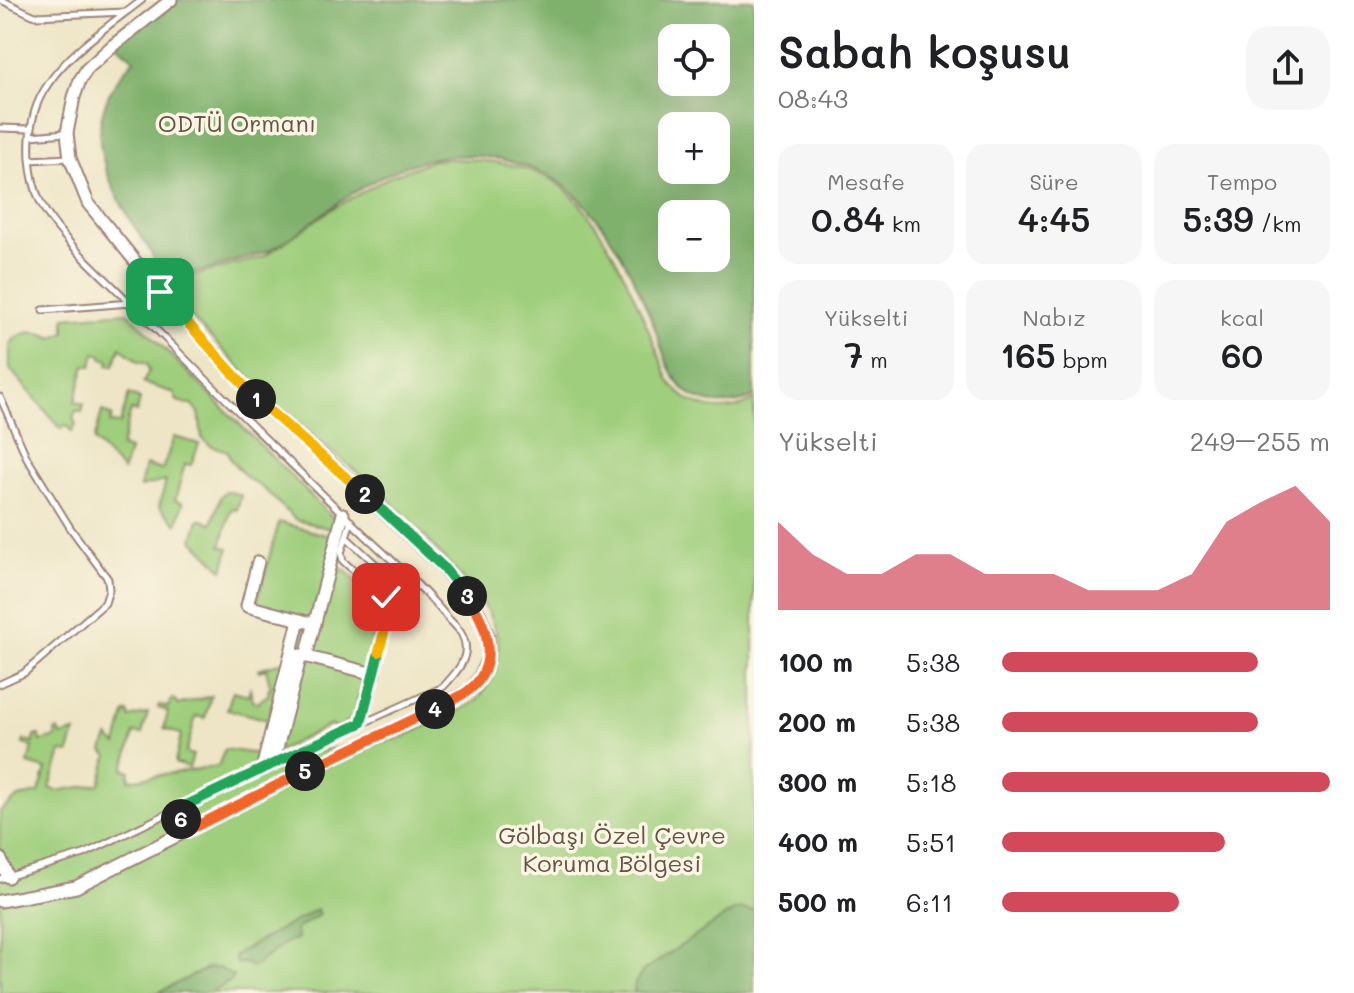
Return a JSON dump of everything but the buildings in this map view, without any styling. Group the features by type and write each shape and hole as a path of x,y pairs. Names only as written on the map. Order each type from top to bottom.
{"street":[{"path":"0,901 76,887 429,712 470,690 480,677 488,657 488,636 479,613 443,567 332,464 260,403 160,292 88,203 70,158 67,133 74,97 87,69 171,0"},
{"path":"267,766 299,655 315,624 347,518"},
{"path":"258,562 247,606 315,624"},
{"path":"299,620 299,655"},
{"path":"299,655 374,674"},
{"path":"0,858 4,878"}],"lane":[{"path":"1,0 35,16 128,11"},
{"path":"128,11 130,0"},
{"path":"4,878 65,861 443,687 461,667 466,650 462,635 419,586 131,303 49,216 39,200 30,160 33,115 55,72 85,44 142,0"},
{"path":"0,128 31,133 67,133"},
{"path":"30,160 70,158"},
{"path":"43,310 131,303"},
{"path":"0,397 27,458 71,529 108,579 109,590 105,603 24,673 0,684"},
{"path":"347,518 341,553 343,561 381,595 393,598"},
{"path":"346,537 397,583 410,589 419,586"},
{"path":"361,723 400,568"},
{"path":"176,810 187,831"}],"green space":[{"name":"ODTÜ Ormanı","path":"171,0 754,0 754,397 716,403 688,393 668,365 623,258 593,214 557,181 536,170 506,161 478,156 426,160 376,179 267,251 191,273 174,274 156,269 151,252 111,181 103,161 100,141 106,101 117,80 134,59 115,43"},
{"name":"Gölbaşı Özel Çevre Koruma Bölgesi","path":"434,160 507,164 555,182 591,218 608,244 637,302 669,381 677,391 697,404 719,409 754,400 754,993 0,993 0,811 19,797 39,793 46,769 28,764 33,747 23,744 24,740 34,743 35,736 39,735 41,741 56,737 55,731 59,730 61,736 75,732 69,753 61,752 50,788 57,791 100,784 108,756 103,751 108,737 117,745 125,713 128,712 130,718 148,713 142,734 134,733 124,769 130,771 129,780 218,766 225,749 258,754 258,760 399,739 476,701 487,687 496,668 497,635 488,612 467,584 380,491 282,411 178,304 154,273 197,275 263,257 329,211 391,176"},
{"path":"128,312 340,525 339,531 296,520 264,489 246,477 230,459 228,451 211,446 202,438 199,412 191,405 177,401 174,393 143,383 149,371 147,364 138,362 120,347 114,366 108,365 109,360 95,353 92,366 85,365 75,402 84,404 82,412 76,411 73,418 76,424 72,432 66,425 61,429 10,369 10,344 24,333 41,333 53,338 65,332 65,317"},
{"path":"129,394 140,399 137,412 131,410 121,447 129,450 123,471 94,441 102,411 112,416 110,423 120,424"},
{"path":"174,437 199,444 191,465 185,464 175,500 183,503 177,524 159,507 166,481 140,487 145,465 162,470"},
{"path":"226,491 241,495 237,510 231,509 221,546 229,548 223,570 193,540 199,519 212,523 221,496"},
{"path":"279,522 337,538 331,564 346,571 381,607 353,717 338,728 330,725 265,757 299,620 255,608"},
{"path":"286,661 268,720 227,709 233,691 248,695 250,689 257,703 269,694 268,689 271,688 266,669 258,669"},
{"path":"211,696 205,718 196,716 186,753 193,755 189,768 175,763 181,734 164,729 168,711 158,708 159,705 169,707 174,699 177,705"},
{"path":"317,909 319,915 296,929 297,939 288,941 253,967 245,963 237,964 234,957 239,952"},
{"path":"741,909 754,911 754,993 634,993 635,983 643,971 730,913"},
{"path":"208,968 219,968 233,976 232,980 210,993 157,993"}],"route":[{"path":"160,292 260,403 332,464 443,567 479,613 488,636 488,657 480,677 470,690 187,831 176,810 361,723 393,598 386,597"}]}
